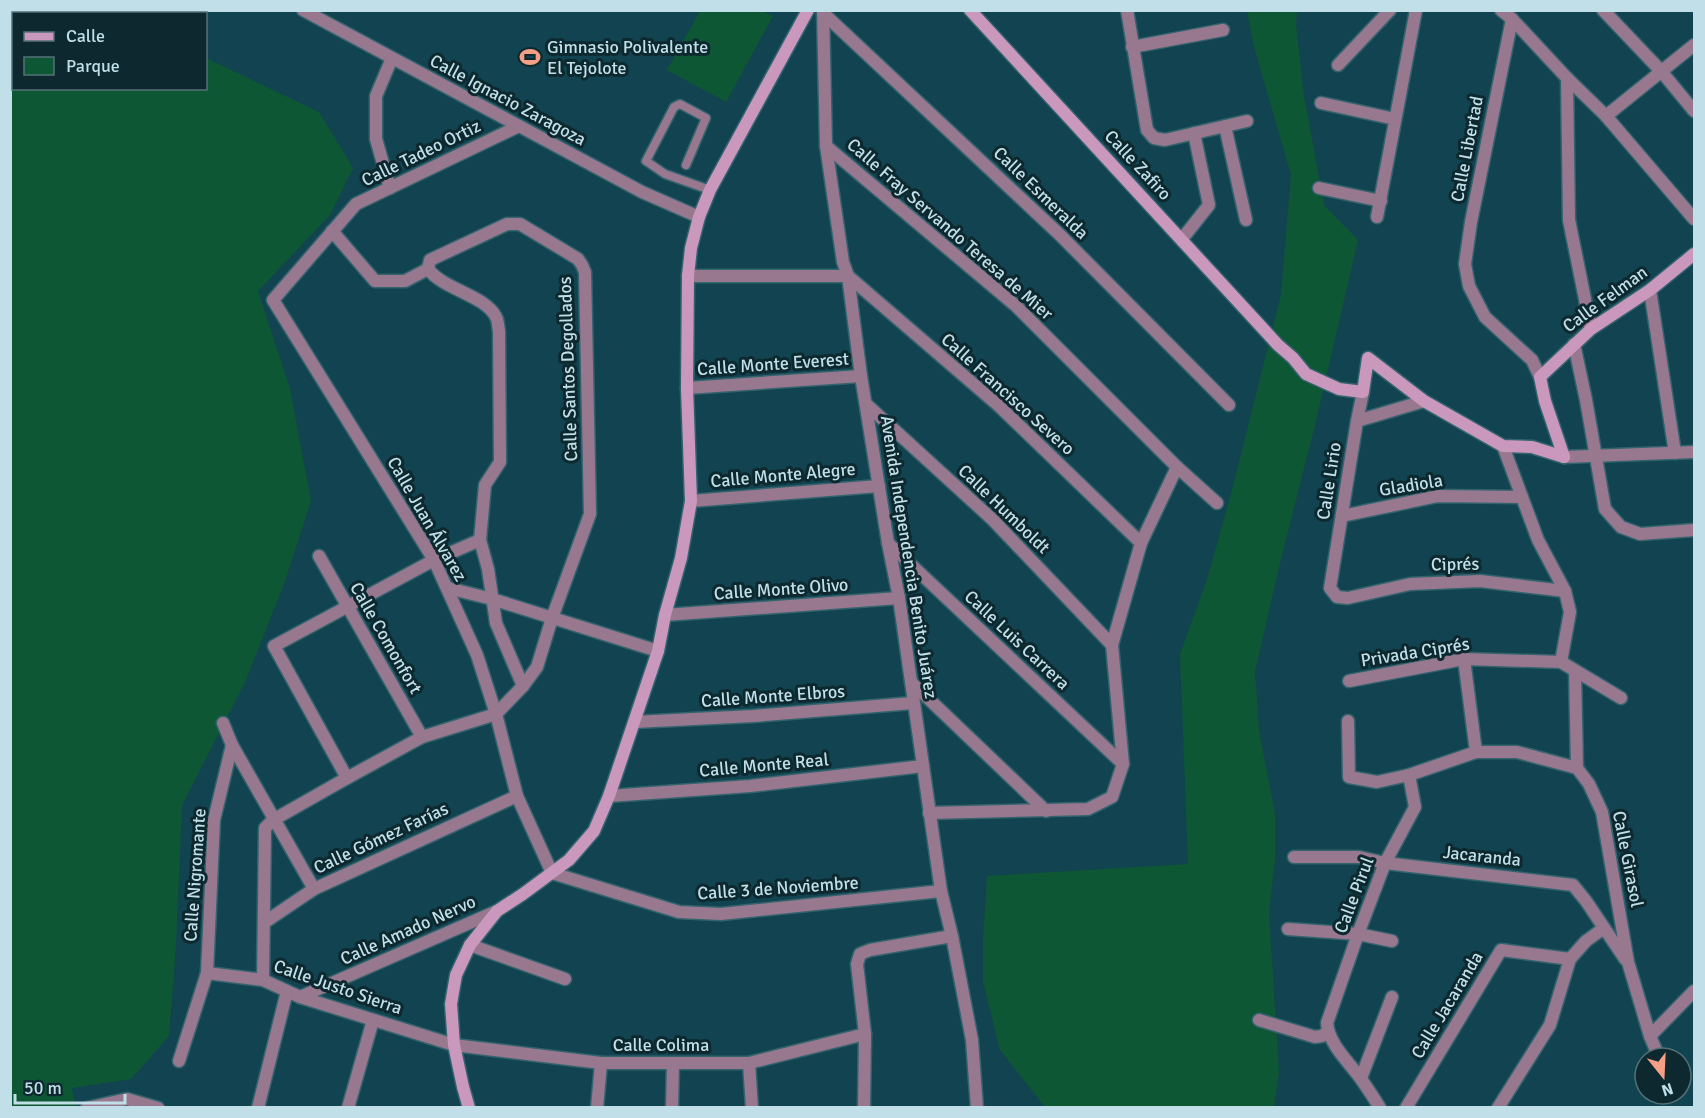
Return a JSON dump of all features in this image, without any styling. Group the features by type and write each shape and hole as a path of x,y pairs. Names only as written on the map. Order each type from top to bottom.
{"street":[{"name":"Calle Ignacio Zaragoza","path":"303,10 642,192 699,217"},
{"path":"469,1107 454,1045 451,1004 456,975 470,945 497,911 569,860 594,831 609,796 658,651 665,615 681,558 691,501 687,388 688,276 691,248 699,217 710,190 808,10"},
{"name":"Calle Zafiro","path":"970,10 1306,374 1339,389 1363,392"},
{"path":"1127,10 1147,130 1154,138 1165,140 1247,121"},
{"path":"1338,64 1390,10"},
{"path":"1377,217 1416,10"},
{"path":"1501,10 1606,116 1695,219"},
{"path":"1603,10 1661,71 1695,111"},
{"name":"Avenida Independencia Benito Juárez","path":"823,12 826,146 843,262 848,276 861,376 899,598 941,891 972,1040 976,1107"},
{"name":"Calle Esmeralda","path":"823,12 1059,234 1229,405"},
{"name":"Calle Libertad","path":"1512,20 1471,222 1466,264 1469,286 1485,317 1532,360 1540,376"},
{"path":"1132,47 1222,30"},
{"path":"1606,116 1695,45"},
{"path":"390,188 376,139 376,96 392,58"},
{"path":"1567,78 1569,220 1591,329"},
{"path":"1321,103 1395,119"},
{"name":"Calle Tadeo Ortiz","path":"273,300 356,204 519,126"},
{"path":"1225,126 1246,220"},
{"path":"1182,239 1209,205 1194,134"},
{"name":"Calle Fray Servando Teresa de Mier","path":"826,146 1016,306 1177,467 1217,503"},
{"path":"1319,188 1381,201"},
{"name":"Calle Santos Degollados","path":"332,231 375,281 405,281 428,269 430,260 507,224 520,224 578,259 585,272 590,514 552,618 537,667 523,686 496,714"},
{"name":"Calle Felman","path":"1540,376 1591,329 1650,290 1695,254"},
{"path":"428,269 434,278 487,306 497,317 500,462 485,485 480,540 488,569 496,623 523,686"},
{"path":"688,276 848,276"},
{"name":"Calle Francisco Severo","path":"848,276 999,406 1141,543"},
{"path":"1650,290 1675,453"},
{"name":"Calle Juan Álvarez","path":"273,300 434,560 448,588 477,655 496,714 517,796 552,873"},
{"path":"1574,344 1605,509 1621,527 1640,534 1695,530"},
{"name":"Calle Lirio","path":"1348,598 1337,597 1330,588 1368,358 1424,400"},
{"name":"Calle Monte Everest","path":"687,388 861,376"},
{"path":"1540,376 1545,401 1564,457"},
{"path":"1357,421 1424,400 1503,446 1532,447 1564,457 1695,452"},
{"name":"Calle Humboldt","path":"866,404 993,520 1112,645"},
{"path":"1503,446 1538,540 1565,591 1570,612 1561,662 1621,698"},
{"path":"929,813 1088,809 1112,797 1123,764 1112,645 1141,543 1177,467"},
{"name":"Calle Monte Alegre","path":"691,501 879,486"},
{"name":"Gladiola","path":"1342,516 1438,496 1522,497"},
{"path":"347,778 274,646 434,560 480,540"},
{"name":"Calle Luis Carrera","path":"888,543 1123,764"},
{"name":"Calle Comonfort","path":"319,556 422,737"},
{"name":"Ciprés","path":"1348,598 1410,584 1480,580 1565,591"},
{"path":"448,588 492,599 658,651"},
{"name":"Calle Monte Olivo","path":"665,615 899,598"},
{"path":"1464,659 1476,752"},
{"name":"Privada Ciprés","path":"1349,681 1464,659 1561,662"},
{"path":"1348,721 1349,777 1377,782 1409,775 1476,752 1517,752 1577,768 1575,671"},
{"path":"911,682 1046,811"},
{"name":"Calle Monte Elbros","path":"635,722 753,716 913,703"},
{"path":"263,980 266,828 273,820 422,737 496,714"},
{"path":"223,723 232,745 273,820 314,889"},
{"name":"Calle Nigromante","path":"180,1061 207,973 214,820 232,745"},
{"name":"Calle Monte Real","path":"609,796 750,786 923,766"},
{"name":"Calle Girasol","path":"1577,768 1589,784 1602,812 1628,962 1654,1046"},
{"name":"Calle Pirul","path":"1328,1031 1327,1023 1385,863 1415,807 1409,775"},
{"name":"Calle Gómez Farías","path":"265,922 314,889 517,796"},
{"name":"Jacaranda","path":"1294,857 1359,857 1385,863 1573,885 1628,962"},
{"name":"Calle 3 de Noviembre","path":"552,873 679,912 721,914 941,891"},
{"name":"Calle Amado Nervo","path":"300,997 497,911"},
{"path":"1498,1107 1550,1025 1570,958 1586,941 1604,928"},
{"path":"1288,929 1358,934 1392,940"},
{"path":"864,1107 865,1034 857,964 860,954 870,950 952,936"},
{"path":"470,945 566,979"},
{"name":"Calle Jacaranda","path":"1406,1107 1501,950 1570,958"},
{"name":"Calle Justo Sierra","path":"207,973 263,980 300,997 454,1045"},
{"path":"258,1107 288,991"},
{"path":"1650,1036 1695,991"},
{"path":"1361,1078 1392,997"},
{"path":"348,1107 373,1020"},
{"path":"1259,1020 1315,1037 1323,1036 1328,1031 1380,1107"},
{"name":"Calle Colima","path":"454,1045 601,1063 749,1063 865,1034"},
{"path":"597,1107 601,1063"},
{"path":"749,1063 752,1107"},
{"path":"672,1107 674,1064"},
{"path":"87,1107 127,1099 158,1107"}],"lane":[{"path":"686,165 706,118 680,104 674,107 646,161 665,174 710,190"}],"green space":[{"path":"137,10 140,12 12,12 12,90 207,90 207,58 319,112 353,168 330,215 258,291 290,389 311,501 285,581 245,682 182,805 176,946 169,1036 131,1079 72,1088 75,1107 11,1107 10,11"},
{"path":"700,11 762,11 773,16 726,102 667,70"},
{"path":"1247,11 1297,11 1296,24 1304,96 1324,205 1358,240 1255,671 1259,731 1275,813 1275,860 1269,912 1279,1072 1274,1107 1045,1107 1000,1050 983,981 987,876 1188,864 1180,654 1207,580 1281,295 1291,175 1253,43"}],"place":[{"name":"Gimnasio Polivalente El Tejolote","path":"530,57"}]}
